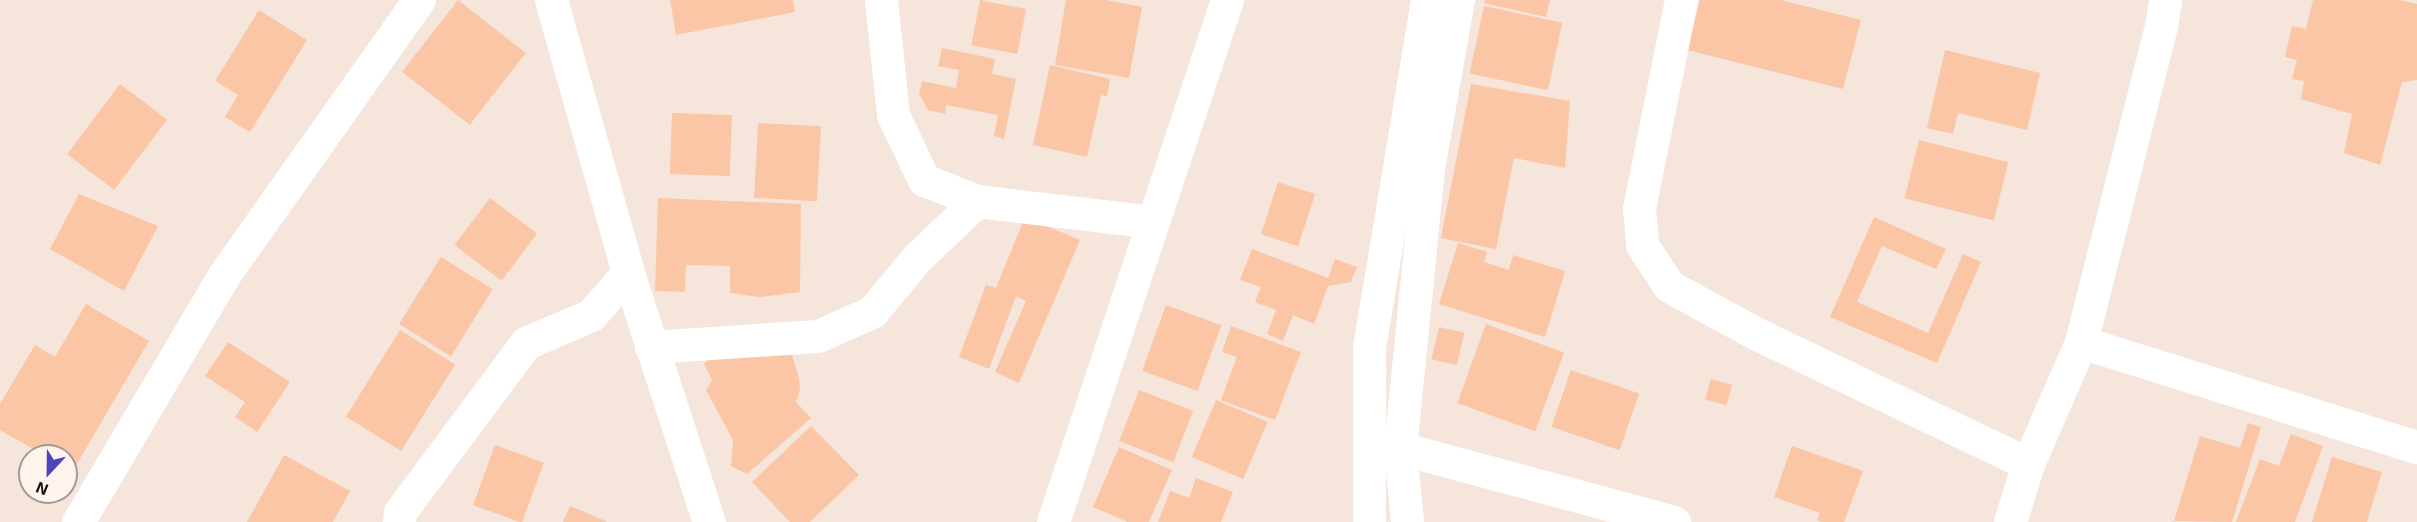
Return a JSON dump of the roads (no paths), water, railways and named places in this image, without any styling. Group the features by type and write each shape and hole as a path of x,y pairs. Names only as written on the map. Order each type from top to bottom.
{"street":[{"path":"78,522 224,275 419,0"},
{"path":"550,0 627,273 709,522"},
{"path":"881,0 893,115 924,180 977,201 1153,222"},
{"path":"1053,522 1227,0"},
{"path":"1407,522 1385,448 1370,347 1427,0"},
{"path":"1369,522 1385,448 1428,168 1458,0"},
{"path":"1681,0 1639,208 1642,245 1669,286 1755,333 2028,464"},
{"path":"2010,522 2028,464 2081,342 2161,26 2165,0"},
{"path":"651,347 818,336 872,312 918,257 977,201"},
{"path":"399,522 400,512 526,343 591,315 627,273"},
{"path":"2081,342 2417,447"},
{"path":"1385,448 1674,522"}]}
